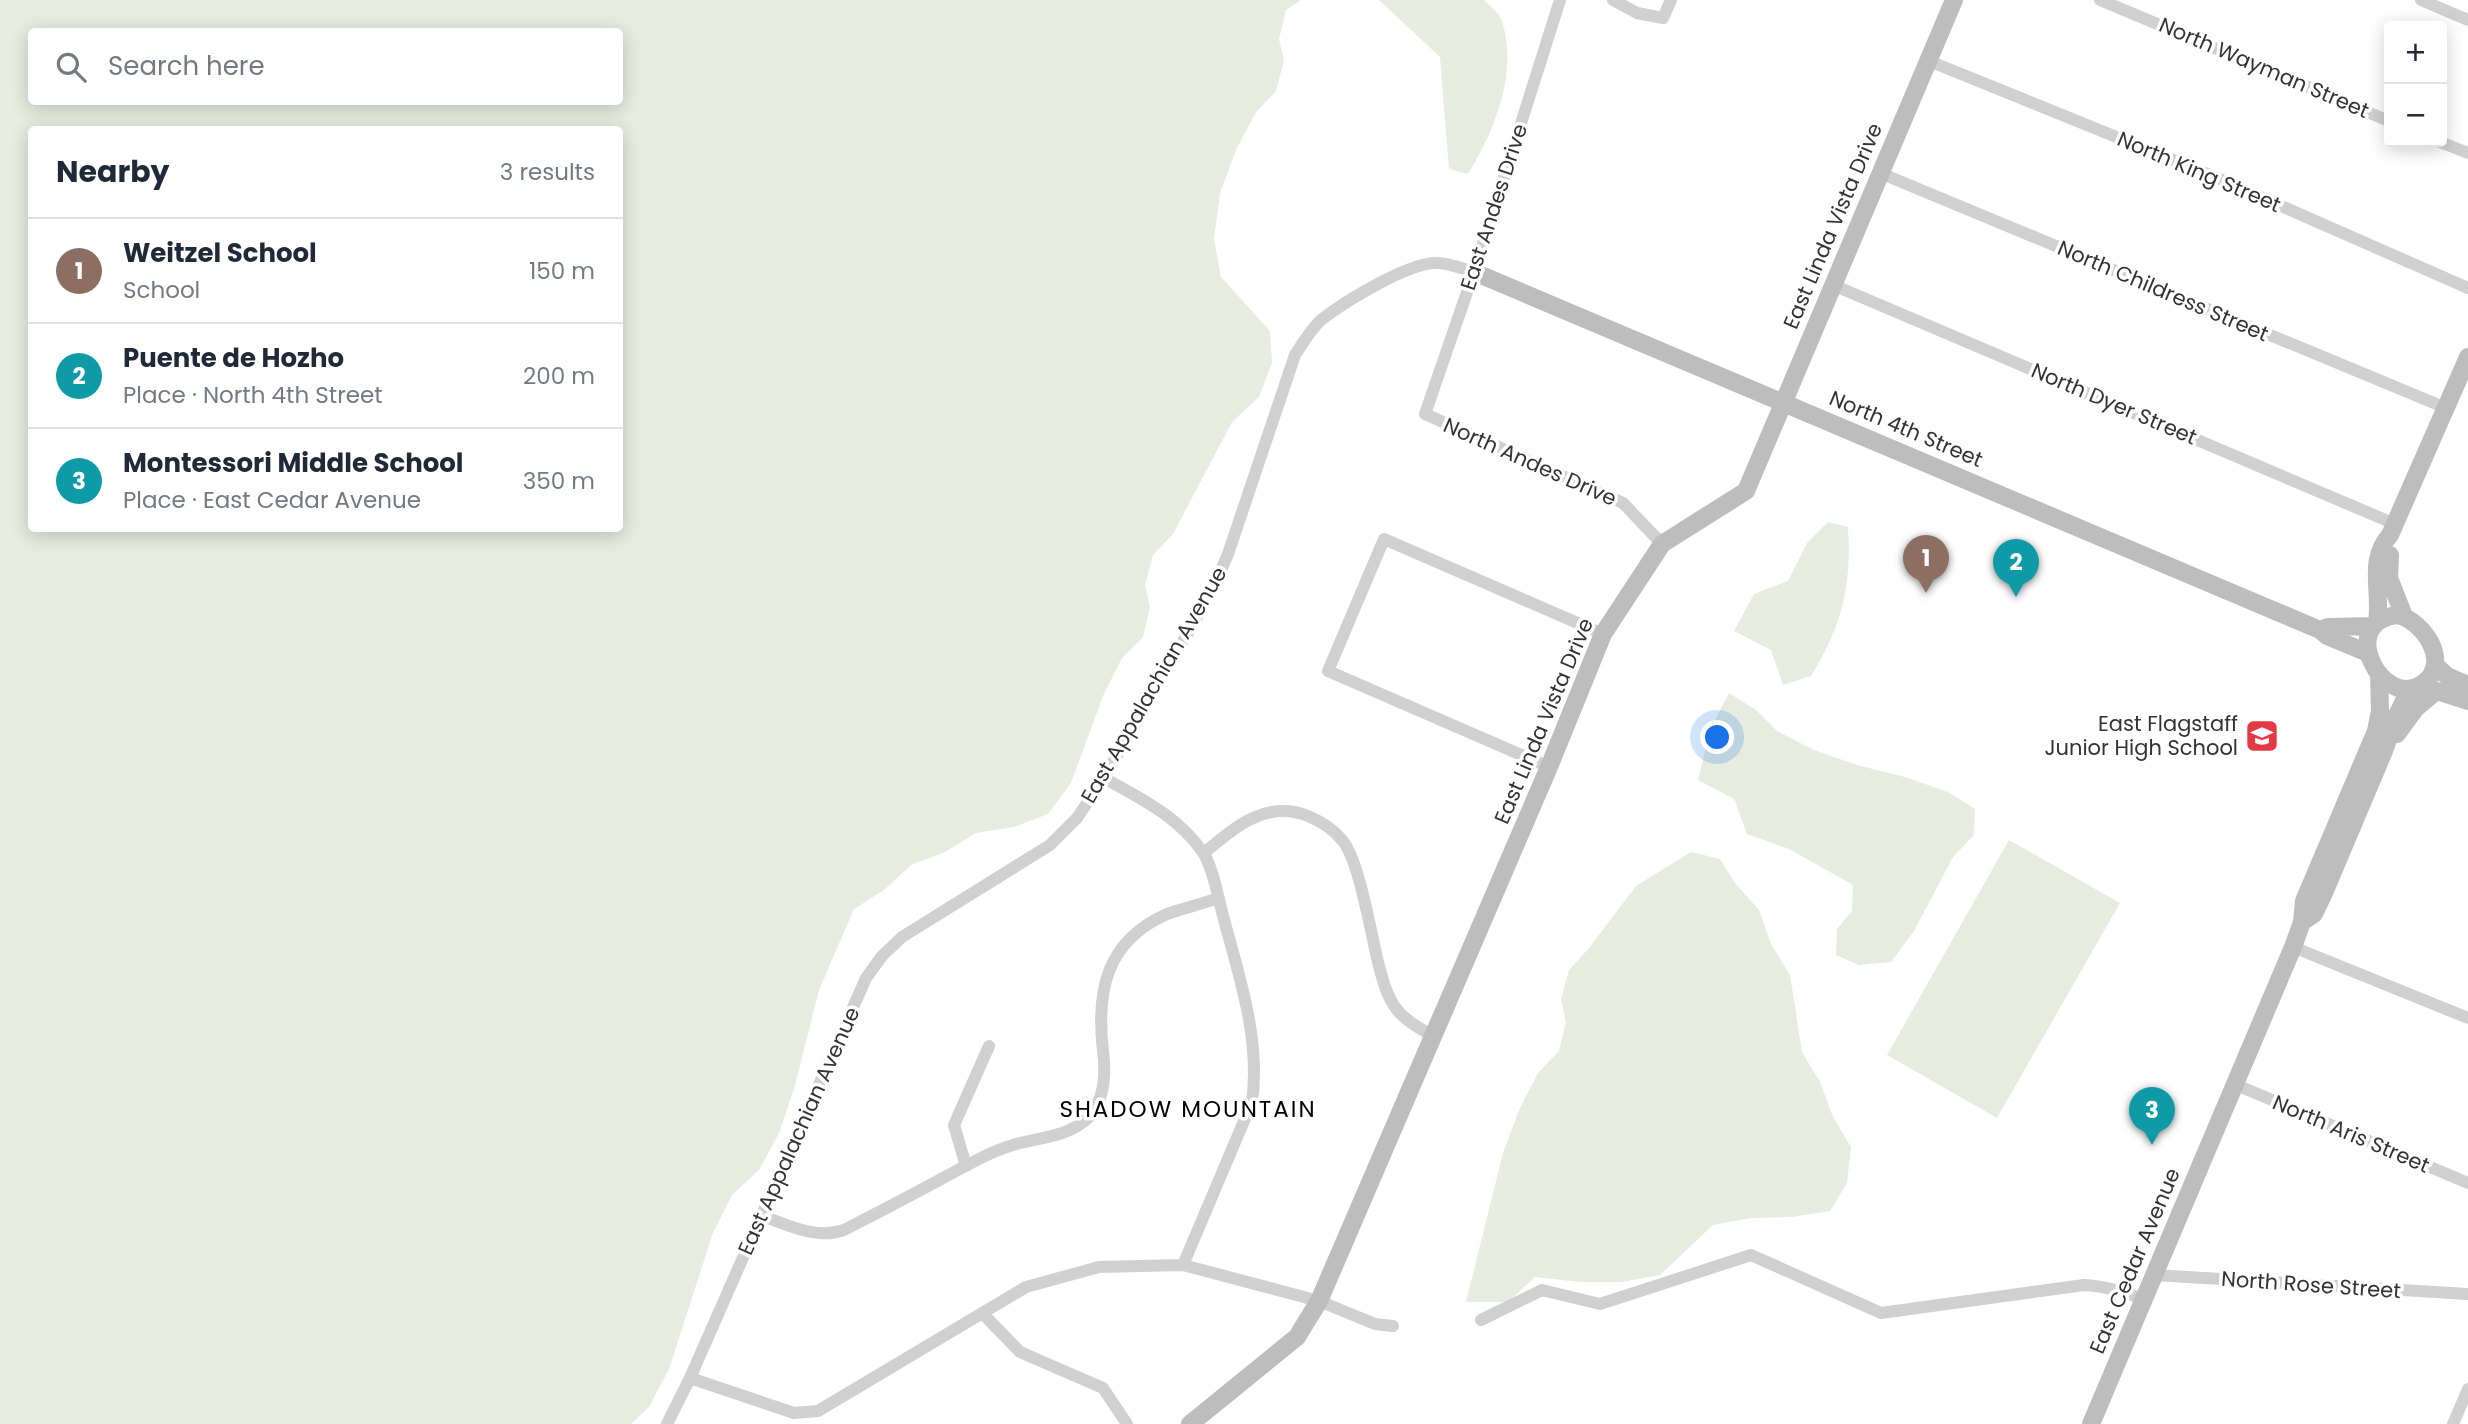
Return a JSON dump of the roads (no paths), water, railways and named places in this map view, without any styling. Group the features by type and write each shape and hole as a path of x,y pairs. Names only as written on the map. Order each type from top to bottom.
{"street":[{"name":"East Andes Drive","path":"1425,414 1474,272 1560,0"},
{"path":"1613,0 1637,13 1663,18 1671,0"},
{"name":"East Linda Vista Drive","path":"1190,1424 1297,1337 1319,1301 1549,767 1603,634 1662,544 1746,491 1954,0"},
{"name":"North Wayman Street","path":"2101,0 2384,119"},
{"path":"2421,0 2468,20"},
{"name":"North King Street","path":"1929,61 2215,177 2468,288"},
{"path":"2447,145 2468,153"},
{"name":"North Childress Street","path":"1880,173 2446,408"},
{"name":"East Appalachian Avenue","path":"667,1424 690,1378 866,978 882,956 902,937 1050,845 1077,818 1104,778 1212,591 1228,554 1295,355 1307,335 1321,320 1414,266 1437,263 1474,272"},
{"name":"North 4th Street","path":"1474,272 2320,630 2327,636 2368,653"},
{"name":"North Dyer Street","path":"1833,285 2393,529"},
{"path":"2376,624 2376,566 2383,543 2393,529 2468,357"},
{"name":"North Andes Drive","path":"1425,414 1623,503 1662,544"},
{"path":"2393,529 2389,578 2403,617"},
{"path":"1549,767 1328,671 1384,539 1603,634"},
{"path":"2385,751 2416,708 2422,689 2435,666 2434,652 2427,635 2415,623 2403,617 2389,616 2376,624 2368,638 2368,653 2379,675 2389,684 2422,689 2468,701"},
{"name":"North 4th Street","path":"2320,630 2328,627 2376,624"},
{"path":"2435,666 2447,676 2468,685"},
{"name":"East Cedar Avenue","path":"2091,1424 2293,947 2302,922 2304,901 2376,731 2380,711 2379,675"},
{"name":"East Cedar Avenue","path":"2302,922 2315,914 2385,751 2396,717 2422,689"},
{"path":"1104,778 1168,814 1204,853 1246,1005 1255,1083 1252,1102 1183,1265"},
{"path":"1204,853 1239,824 1272,812 1302,814 1330,830 1343,841 1353,860 1380,970 1391,999 1398,1011 1411,1023 1433,1036"},
{"path":"762,1216 813,1234 830,1235 991,1153 1072,1130 1090,1116 1102,1094 1105,1069 1101,1003 1112,961 1146,926 1168,914 1218,898"},
{"path":"2293,947 2468,1018"},
{"path":"966,1166 954,1125 989,1046"},
{"name":"North Aris Street","path":"2234,1084 2468,1183"},
{"path":"1481,1320 1542,1290 1600,1304 1751,1255 1881,1313 2084,1285 2125,1292 2145,1300"},
{"path":"690,1378 794,1413 818,1411 1026,1287 1099,1267 1183,1265 1319,1301 1374,1324 1393,1326"},
{"name":"North Rose Street","path":"2154,1275 2468,1294"},
{"path":"984,1314 1020,1352 1103,1388 1127,1424"},
{"path":"2453,1424 2468,1389"}],"place":[{"name":"Weitzel School","path":"1926,593"},
{"name":"Puente de Hozho","path":"2016,597"},
{"name":"East Flagstaff Junior High School","path":"2262,736"},
{"name":"Montessori Middle School","path":"2152,1145"}],"district":[{"name":"SHADOW MOUNTAIN","path":"1188,1109"}]}
